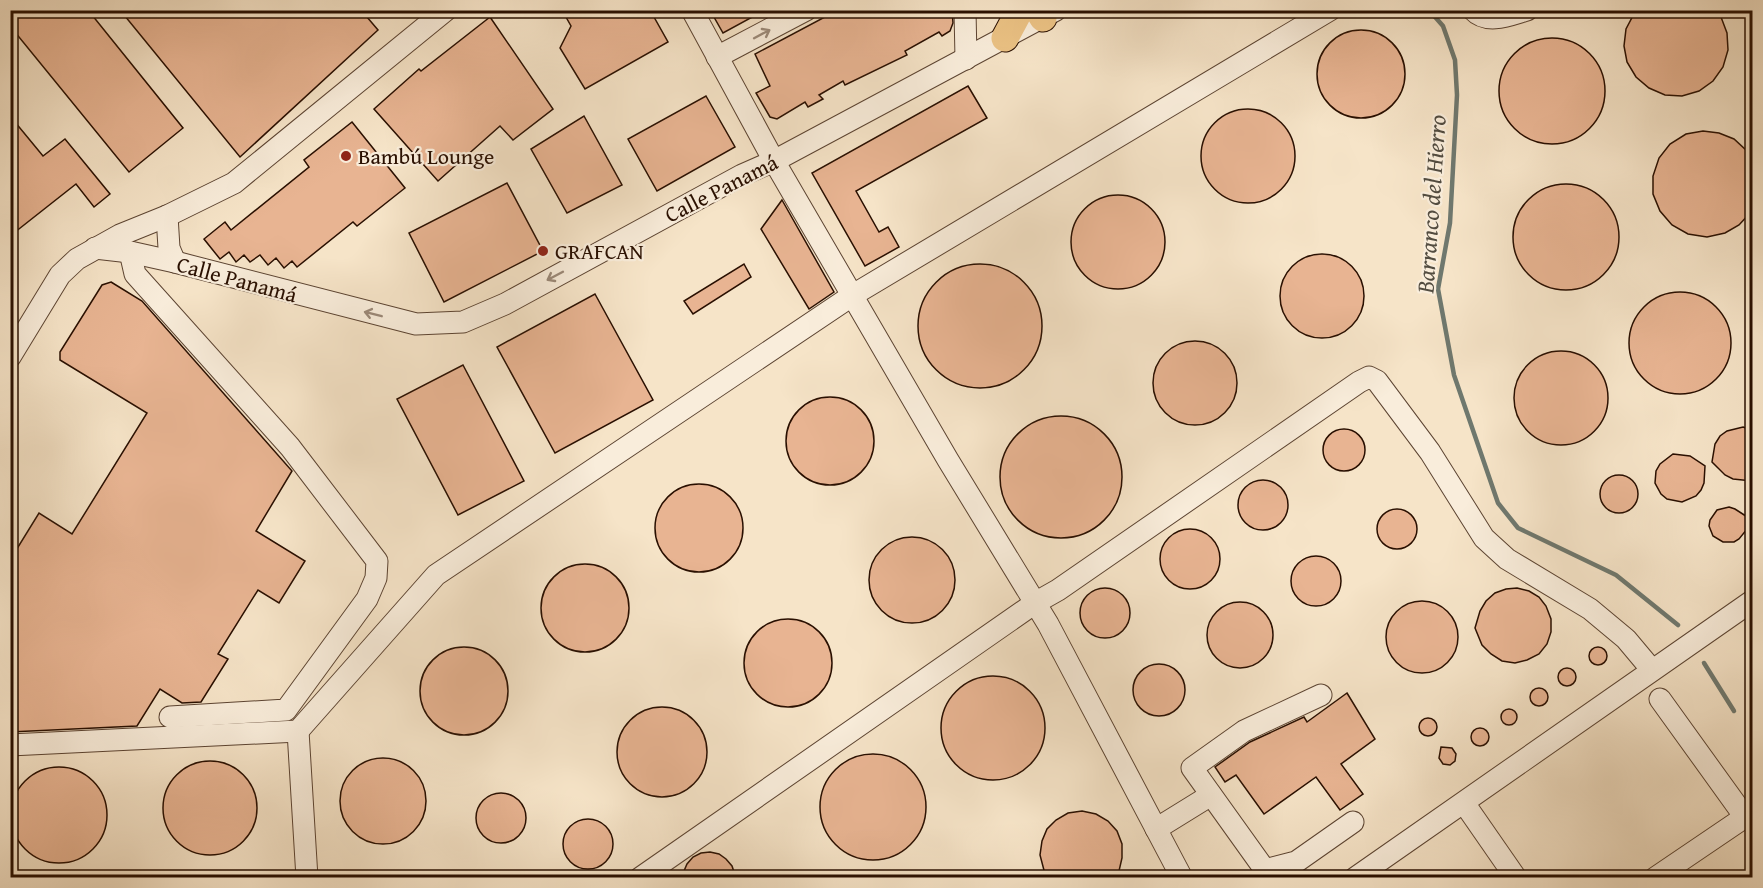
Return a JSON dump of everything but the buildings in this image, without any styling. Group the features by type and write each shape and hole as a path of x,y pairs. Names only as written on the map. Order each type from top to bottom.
{"main road":[{"path":"1005,38 1039,12"}],"street":[{"path":"10,357 60,275 77,259 95,248 234,183 446,10"},
{"path":"692,10 774,161 948,460 1035,603 1182,878"},
{"path":"717,57 806,10"},
{"path":"965,10 966,59"},
{"path":"308,878 298,731 436,575 850,291 1330,10"},
{"path":"1473,10 1478,15 1497,19 1527,10"},
{"name":"Calle Panamá","path":"95,248 130,252 175,262 416,324 462,322 505,304 742,175 774,161 1005,38"},
{"path":"167,216 170,248 175,262"},
{"path":"130,252 135,274 290,447 377,561 376,578 367,599 286,711 170,717"},
{"path":"640,878 1035,603 1059,590 1369,377 1377,381 1431,452 1484,538 1516,564 1590,609 1626,639 1652,670"},
{"path":"1355,878 1752,602"},
{"path":"1321,695 1244,731 1192,768 1265,870 1296,862 1353,822"},
{"path":"1655,878 1745,817 1660,699"},
{"path":"10,745 298,731"},
{"path":"1156,829 1211,795"},
{"path":"1464,803 1516,878"}],"waterway":[{"name":"Barranco del Hierro","path":"1429,10 1443,26 1455,60 1457,95 1450,223 1438,289 1454,375 1498,503 1518,528 1616,575 1678,625"},
{"name":"Barranco del Hierro","path":"1704,663 1734,711"}],"place":[{"name":"Bambú Lounge","path":"346,156"},
{"name":"GRAFCAN","path":"543,251"}]}
